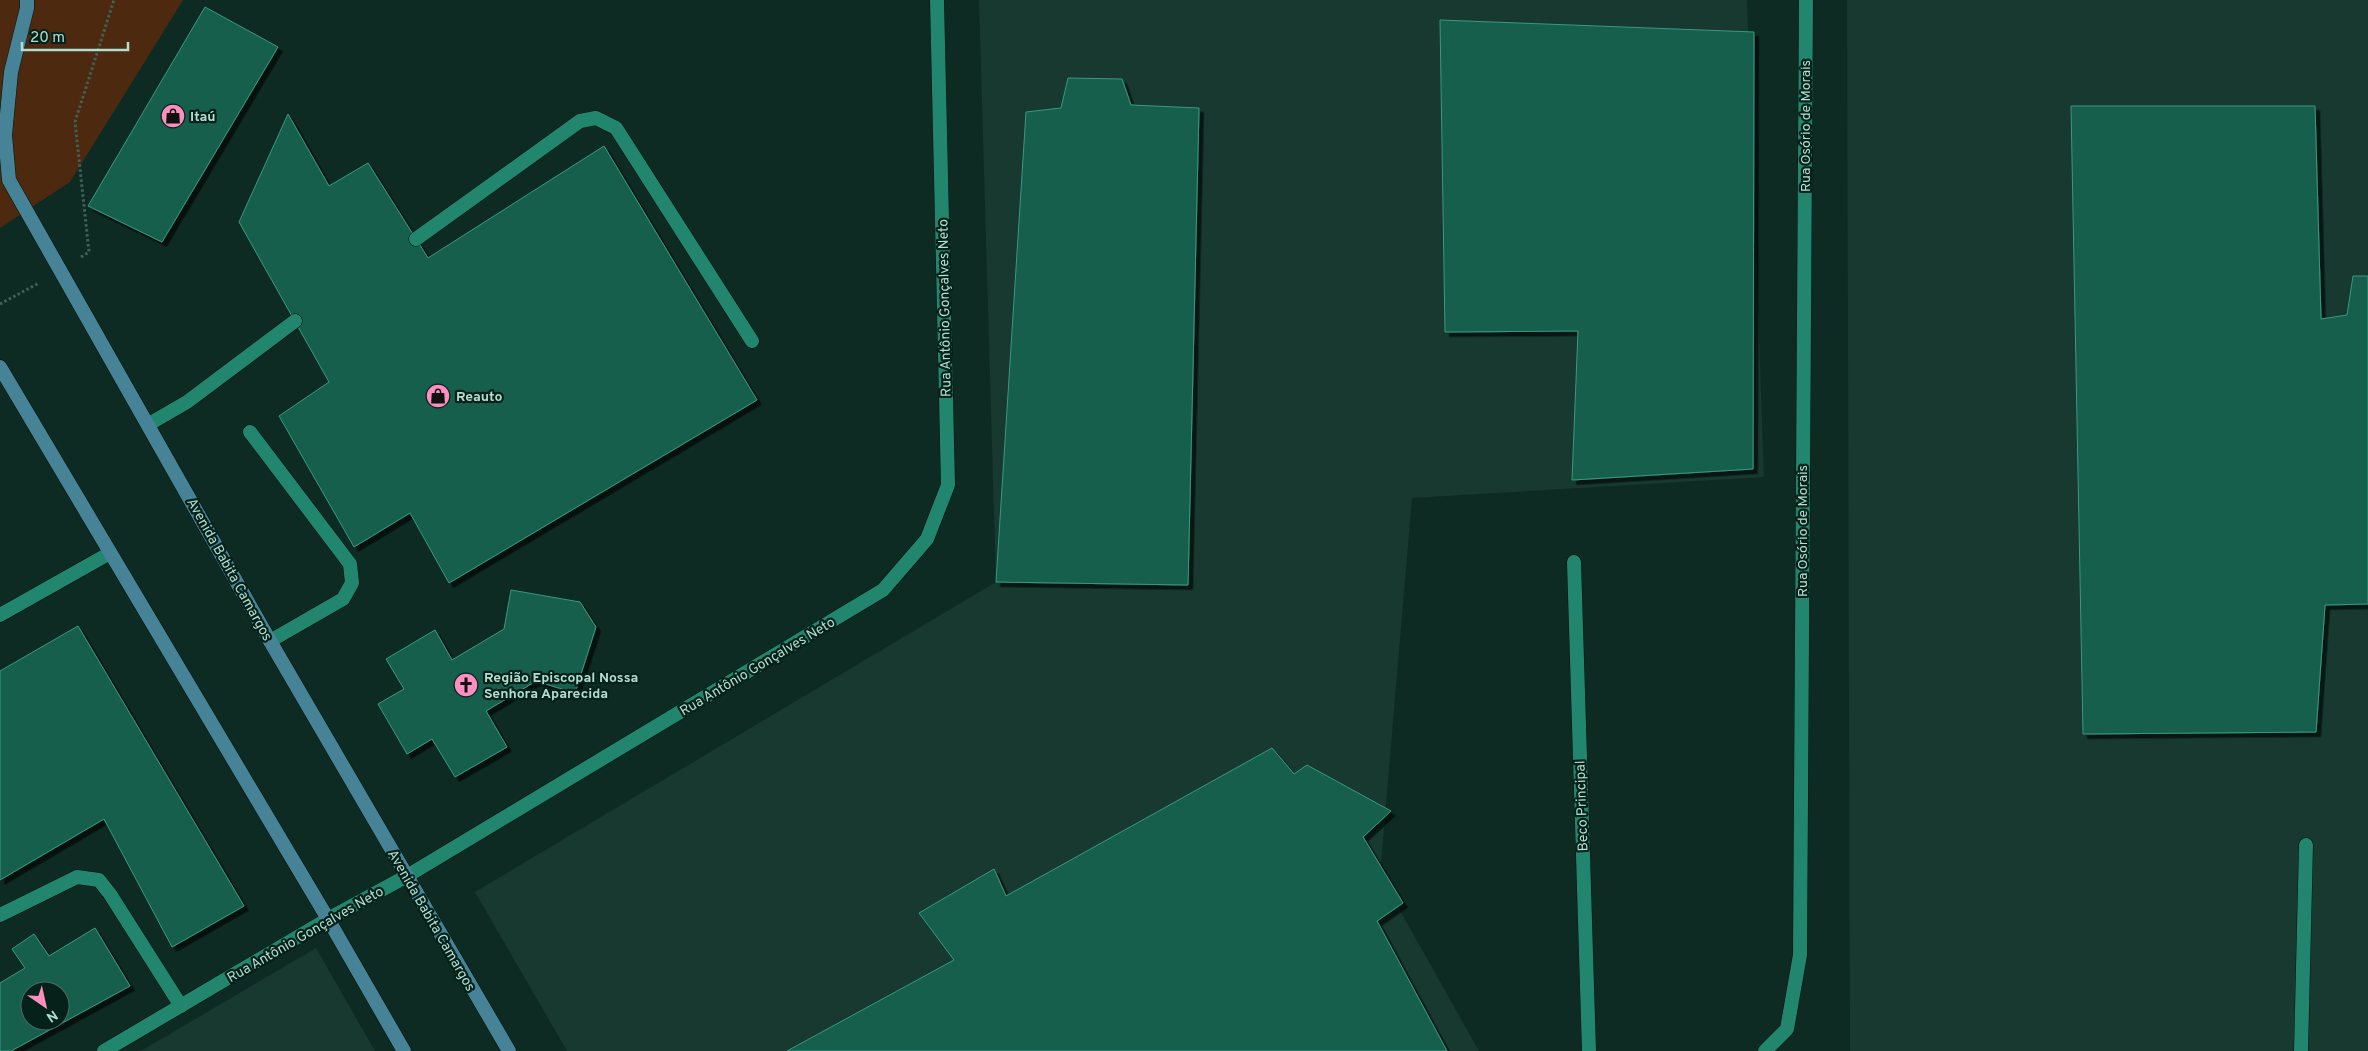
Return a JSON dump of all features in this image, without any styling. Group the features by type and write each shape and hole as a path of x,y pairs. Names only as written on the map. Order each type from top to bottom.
{"main road":[{"name":"Avenida Babita Camargos","path":"27,0 27,8 11,72 5,135 9,180 149,424 270,641 508,1051"},
{"path":"0,83 11,72"},
{"path":"0,367 328,919 404,1051"}],"street":[{"name":"Rua Antônio Gonçalves Neto","path":"104,1051 328,919 407,876 883,590 927,539 948,485 936,0"},
{"name":"Rua Osório de Morais","path":"1766,1051 1787,1029 1800,955 1806,0"},
{"path":"416,239 580,121 596,118 616,128 752,341"},
{"path":"149,424 187,402 294,321"},
{"path":"250,432 350,564 352,583 343,600 270,641"},
{"path":"0,614 110,553"},
{"name":"Beco Principal","path":"1574,562 1588,1051"},
{"path":"2301,1051 2306,845"},
{"path":"0,915 77,877 98,880 110,894 181,1006"}],"path":[{"path":"0,304 61,271 89,252 75,122 114,0"}],"shaded area":[{"path":"0,0 183,0 70,182 0,228"},
{"path":"979,0 1747,0 1764,477 1412,498 1380,875 1479,1051 567,1051 475,892 996,582"},
{"path":"1847,0 2368,0 2368,1051 1850,1051"},
{"path":"316,948 375,1051 141,1051"}],"building":[{"path":"205,7 278,47 162,242 88,206"},
{"path":"1440,20 1754,32 1753,469 1572,480 1578,331 1445,332"},
{"path":"1068,78 1122,79 1131,105 1199,108 1188,585 996,582 1026,112 1061,108"},
{"path":"2071,106 2315,106 2321,319 2347,315 2353,276 2368,276 2368,604 2325,605 2316,732 2083,734"},
{"path":"288,114 329,186 368,163 428,258 604,146 757,400 449,583 410,513 354,547 279,416 329,382 239,222"},
{"name":"Região Episcopal Nossa Senhora Aparecida","path":"511,590 580,602 596,627 575,693 536,681 486,711 507,747 455,777 432,739 407,754 378,704 404,689 386,659 435,630 452,660 504,629"},
{"path":"78,626 244,906 172,947 104,819 0,880 0,671"},
{"path":"1272,748 1294,774 1307,765 1391,811 1363,837 1403,903 1377,921 1447,1051 787,1051 954,960 919,913 994,869 1006,896"},
{"path":"95,928 130,986 70,1019 70,981 20,981 20,1031 48,1031 11,1051 0,1051 0,983 25,968 12,949 34,934 49,956"}],"place":[{"name":"Itaú","path":"173,116"},
{"name":"Reauto","path":"438,396"},
{"name":"Região Episcopal Nossa Senhora Aparecida","path":"466,685"}]}
